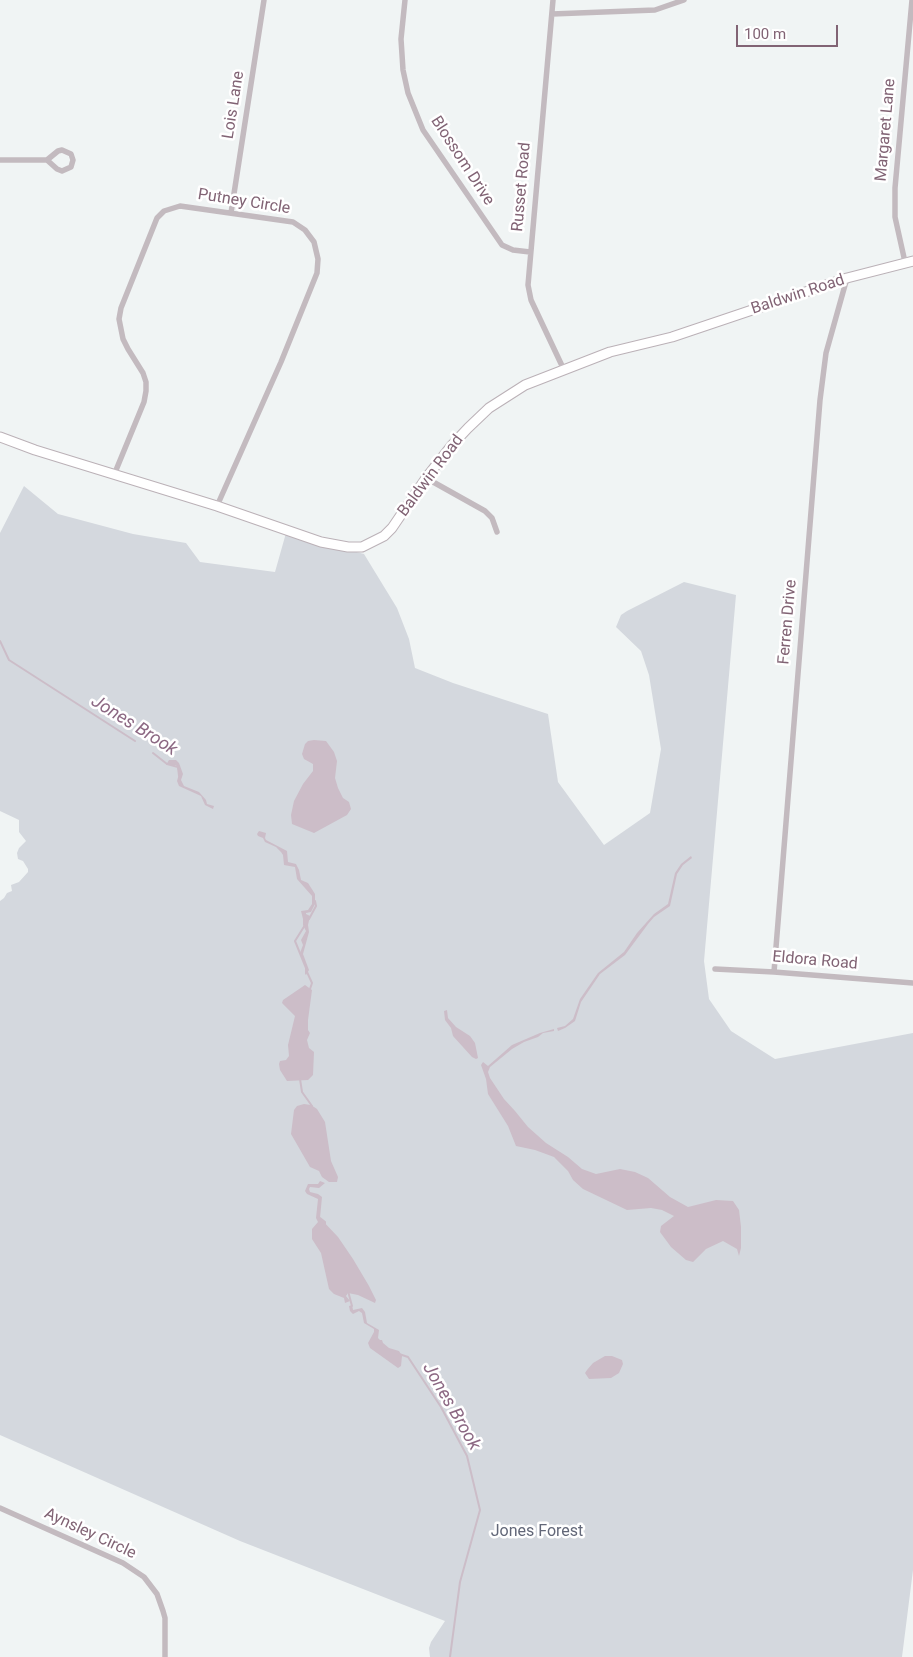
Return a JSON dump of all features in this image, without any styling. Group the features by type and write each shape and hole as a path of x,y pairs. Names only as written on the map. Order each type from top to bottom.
{"street":[{"name":"Lois Lane","path":"231,213 264,0"},
{"name":"Blossom Drive","path":"405,0 401,58 408,93 423,130 502,245 513,250 530,252"},
{"name":"Russet Road","path":"553,0 528,285 531,300 564,370"},
{"path":"552,14 655,10 684,0"},
{"name":"Margaret Lane","path":"909,261 895,217 895,188 912,0"},
{"path":"0,160 47,160 62,150 71,154 73,160 71,167 62,171 47,160"},
{"name":"Putney Circle","path":"114,474 144,402 146,391 143,373 123,339 119,319 154,224 164,211 180,206 293,222 310,235 314,242 318,265 317,272 281,362 217,506"},
{"name":"Baldwin Road","path":"0,437 35,450 217,506 321,542 348,547 362,547 384,536 392,528 426,478 452,445 489,408 525,385 610,352 672,337 847,278 909,261"},
{"name":"Ferren Drive","path":"774,972 820,400 826,353 847,278"},
{"path":"426,478 485,511 492,518 497,532"},
{"name":"Eldora Road","path":"715,969 913,983"},
{"name":"Aynsley Circle","path":"0,1508 116,1560 140,1573 157,1594 165,1618 164,1657"}],"green space":[{"name":"Jones Forest","path":"24,486 58,514 133,534 186,543 200,562 275,572 286,533 364,554 397,608 409,639 415,668 453,683 548,714 558,782 604,845 650,813 661,749 649,675 641,651 616,627 621,615 684,582 736,595 704,961 709,999 731,1031 775,1059 913,1033 913,1570 902,1657 430,1657 429,1648 431,1642 445,1621 240,1541 0,1435 0,901 7,893 12,891 11,885 19,882 28,872 28,869 23,861 18,859 17,853 19,848 26,841 19,832 19,820 0,811 0,533"}],"shaded area":[{"path":"308,741 326,741 334,752 337,761 335,778 343,798 349,802 351,809 347,815 314,833 292,824 291,815 294,801 313,771 313,764 304,759 302,754 305,744"},
{"path":"169,760 176,760 179,763 183,774 181,780 184,786 199,792 207,804 214,806 213,809 205,805 201,796 179,786 177,767 176,765 166,765"},
{"path":"259,831 266,833 266,840 287,851 288,862 296,864 301,880 308,883 315,894 315,904 311,912 306,913 310,916 309,932 303,954 309,970 306,975 305,965 300,953 303,945 301,940 306,931 301,911 308,910 312,904 312,896 297,879 295,867 284,865 281,852 258,836"},
{"path":"691,856 692,858 683,865 677,874 670,906 654,917 625,955 600,974 581,1002 575,1021 558,1031 557,1028 565,1026 573,1019 580,999 598,973 624,952 637,933 654,914 668,904 675,873 681,864"},
{"path":"305,985 312,990 308,1020 308,1030 310,1033 307,1040 309,1048 314,1052 313,1075 308,1080 287,1081 280,1070 279,1064 280,1061 286,1060 289,1056 288,1045 295,1016 282,1003 283,1000"},
{"path":"447,1010 448,1018 456,1027 470,1036 475,1043 478,1058 472,1057 453,1036 451,1028 445,1020 444,1011"},
{"path":"554,1029 554,1031 543,1033 512,1049 490,1067 488,1072 490,1078 504,1099 528,1127 546,1143 568,1157 582,1169 596,1174 620,1169 635,1172 648,1178 670,1197 688,1207 716,1200 733,1201 739,1210 741,1227 739,1256 737,1249 723,1241 706,1249 693,1262 686,1260 671,1247 660,1232 661,1226 674,1216 662,1210 651,1208 627,1210 583,1189 554,1157 516,1146 508,1126 488,1094 486,1079 481,1065 483,1062 488,1066 512,1045 540,1033"},
{"path":"311,1105 317,1109 325,1122 331,1161 338,1177 337,1182 329,1182 322,1177 319,1171 310,1167 291,1134 294,1110 297,1106"},
{"path":"320,1181 325,1183 319,1188 310,1187 309,1189 310,1192 322,1197 320,1218 338,1237 353,1259 376,1300 375,1303 358,1295 348,1293 346,1296 350,1301 345,1303 344,1298 334,1294 329,1289 321,1253 312,1239 312,1229 318,1222 316,1218 318,1199 307,1194 305,1191 308,1184 318,1184"},
{"path":"352,1305 353,1310 362,1308 365,1312 367,1323 379,1330 378,1338 383,1343 389,1348 399,1351 402,1356 401,1366 398,1368 370,1348 368,1343 374,1329 364,1323 362,1313 359,1311 353,1314 350,1311 349,1306"},
{"path":"605,1356 612,1356 622,1360 623,1364 619,1373 611,1378 589,1379 585,1373 587,1370 593,1363"}],"waterway":[{"name":"Jones Brook","path":"0,641 9,660 135,741"},
{"name":"Jones Brook","path":"153,753 167,764 178,767 179,776"},
{"name":"Jones Brook","path":"309,919 316,906 315,901"},
{"name":"Jones Brook","path":"305,925 295,941 306,968"},
{"name":"Jones Brook","path":"307,972 312,983 310,989"},
{"name":"Jones Brook","path":"300,1079 302,1092 312,1106"},
{"name":"Jones Brook","path":"320,1218 325,1222 325,1226"},
{"name":"Jones Brook","path":"348,1291 352,1306"},
{"name":"Jones Brook","path":"399,1354 408,1357 441,1407 467,1456 480,1510 460,1582 450,1657"}]}
